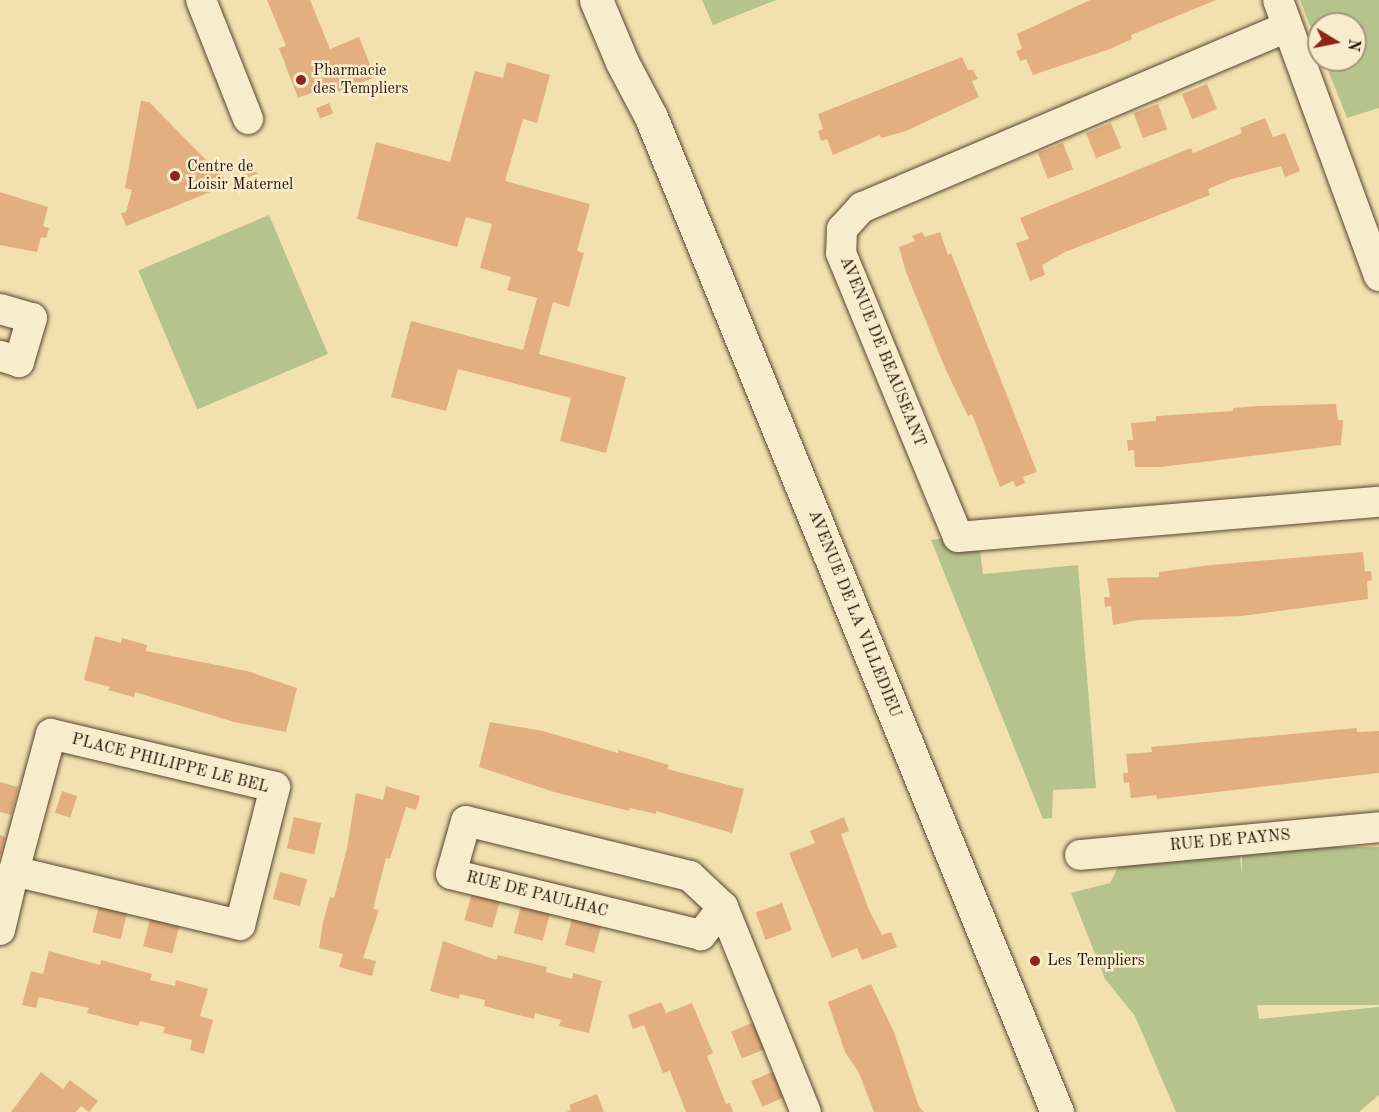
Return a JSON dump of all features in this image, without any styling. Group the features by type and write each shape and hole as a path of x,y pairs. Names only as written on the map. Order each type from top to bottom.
{"street":[{"path":"201,0 248,119"},
{"name":"AVENUE DE LA VILLEDIEU","path":"596,0 622,62 651,117 1057,1112"},
{"name":"AVENUE DE LA VILLEDIEU","path":"617,0 637,56 651,117"},
{"path":"1282,14 1379,276"},
{"name":"AVENUE DE BEAUSEANT","path":"1282,14 862,207 842,230 841,253 958,537 1379,502"},
{"path":"0,309 32,318 19,362 0,356"},
{"name":"PLACE PHILIPPE LE BEL","path":"51,734 275,787 240,925 14,871 51,734"},
{"name":"RUE DE PAULHAC","path":"723,907 701,935 451,874 466,821 690,876 723,907 806,1112"},
{"name":"RUE DE PAYNS","path":"1080,855 1379,827"},
{"path":"0,930 14,871"}],"green space":[{"path":"702,0 776,0 713,25"},
{"path":"1300,0 1379,0 1379,108 1347,118 1329,72 1367,72 1367,12 1307,12 1307,18"},
{"path":"269,215 328,354 197,409 138,270"},
{"path":"954,537 979,543 983,574 1078,565 1096,788 1053,790 1052,818 1043,819 931,540"},
{"path":"1242,847 1379,847 1379,1005 1242,1005"},
{"path":"1239,849 1259,1019 1379,1007 1379,1095 1359,1112 1176,1112 1135,1016 1105,979 1071,893 1110,883 1121,861"}],"building":[{"path":"267,0 310,0 330,49 359,37 375,77 338,92 335,84 298,98 279,48 286,46"},
{"path":"1090,0 1216,0 1131,35 1132,39 1110,49 1033,75 1026,59 1020,61 1016,51 1022,49 1017,34"},
{"path":"962,57 968,70 973,70 978,79 972,81 979,97 906,131 881,138 880,135 833,155 827,139 821,141 818,131 823,129 818,114"},
{"path":"507,62 550,75 537,123 523,119 505,181 590,204 577,251 584,253 569,307 553,302 539,354 626,377 606,453 560,441 571,398 458,369 446,411 391,397 411,321 523,350 537,298 507,290 511,277 480,268 492,224 466,217 457,247 357,219 376,142 450,162 475,71 503,78"},
{"path":"1207,84 1217,109 1192,119 1182,94"},
{"name":"Centre de Loisir Maternel","path":"141,101 149,102 230,184 126,226 121,213 126,212 132,190 125,188"},
{"path":"329,103 333,113 320,118 316,108"},
{"path":"1158,104 1167,129 1143,138 1134,113"},
{"path":"1265,118 1273,137 1285,133 1300,171 1285,177 1281,166 1232,179 1208,189 1210,195 1065,252 1042,265 1045,275 1030,281 1016,243 1029,239 1020,218 1191,148 1193,153 1242,133 1240,128"},
{"path":"1111,123 1121,148 1096,158 1086,133"},
{"path":"1063,143 1073,169 1048,179 1038,153"},
{"path":"247,170 259,173 244,179"},
{"path":"0,192 48,207 43,226 49,228 46,238 41,237 37,252 0,245"},
{"path":"922,232 925,237 940,232 948,255 951,253 1037,472 1023,477 1025,483 1016,487 1013,481 1000,487 972,414 968,416 945,368 906,272 899,247 915,241 912,236"},
{"path":"1336,404 1338,420 1343,420 1341,445 1161,467 1135,467 1134,450 1128,451 1127,440 1133,440 1131,423 1156,421 1156,416 1233,411 1233,408 1259,406"},
{"path":"1363,552 1365,571 1371,571 1372,580 1367,581 1368,599 1242,616 1138,620 1113,625 1111,606 1105,607 1104,597 1110,597 1107,578 1159,577 1159,572 1211,565"},
{"path":"95,636 121,643 122,638 147,645 146,651 247,671 297,688 286,732 234,722 135,692 134,697 84,680"},
{"path":"490,722 543,731 618,753 618,750 669,765 667,769 744,789 732,833 656,811 656,814 630,808 629,811 554,792 479,767"},
{"path":"1357,728 1357,732 1379,731 1379,773 1157,799 1156,795 1131,798 1129,782 1124,783 1123,773 1128,773 1126,754 1152,752 1151,747"},
{"path":"0,782 18,787 11,815 0,812"},
{"path":"386,786 420,796 416,810 406,807 390,859 386,858 373,909 379,910 363,958 376,961 372,976 339,967 343,954 319,948 330,897 334,898 347,848 356,793 383,800"},
{"path":"62,791 77,796 70,818 55,813"},
{"path":"294,817 321,823 314,854 287,848"},
{"path":"844,817 849,831 841,834 869,910 882,935 891,932 897,947 862,960 857,948 832,958 789,853 815,843 810,831"},
{"path":"0,835 5,837 1,854 0,854"},
{"path":"280,872 307,879 300,906 273,899"},
{"path":"472,893 500,901 492,928 464,920"},
{"path":"782,903 792,930 766,940 756,913"},
{"path":"99,906 127,913 121,939 92,932"},
{"path":"521,906 550,914 543,941 514,933"},
{"path":"150,919 179,926 172,953 143,946"},
{"path":"572,919 601,927 594,953 565,945"},
{"path":"443,941 496,960 498,955 547,967 546,972 572,979 573,973 602,981 589,1033 559,1026 561,1020 535,1013 534,1019 484,1006 485,1000 460,994 459,999 430,991"},
{"path":"49,951 100,965 101,960 152,974 150,980 175,986 176,980 208,989 200,1016 213,1020 204,1054 190,1050 192,1040 163,1033 165,1027 140,1021 138,1026 87,1013 89,1008 39,997 36,1008 22,1005 31,971 43,974"},
{"path":"871,984 894,1032 919,1107 924,1112 874,1112 859,1073 845,1052 828,1002"},
{"path":"661,1002 666,1013 692,1003 713,1053 707,1056 726,1104 730,1103 733,1112 686,1112 670,1071 663,1073 644,1025 633,1029 628,1015"},
{"path":"757,1021 768,1048 742,1058 731,1031"},
{"path":"777,1070 788,1096 762,1107 751,1081"},
{"path":"41,1072 63,1089 70,1080 98,1101 89,1112 81,1106 76,1112 11,1112"},
{"path":"597,1094 604,1112 566,1112 571,1110 569,1105"}],"place":[{"name":"Pharmacie des Templiers","path":"301,80"},
{"name":"Centre de Loisir Maternel","path":"175,176"},
{"name":"Les Templiers","path":"1035,961"}]}
